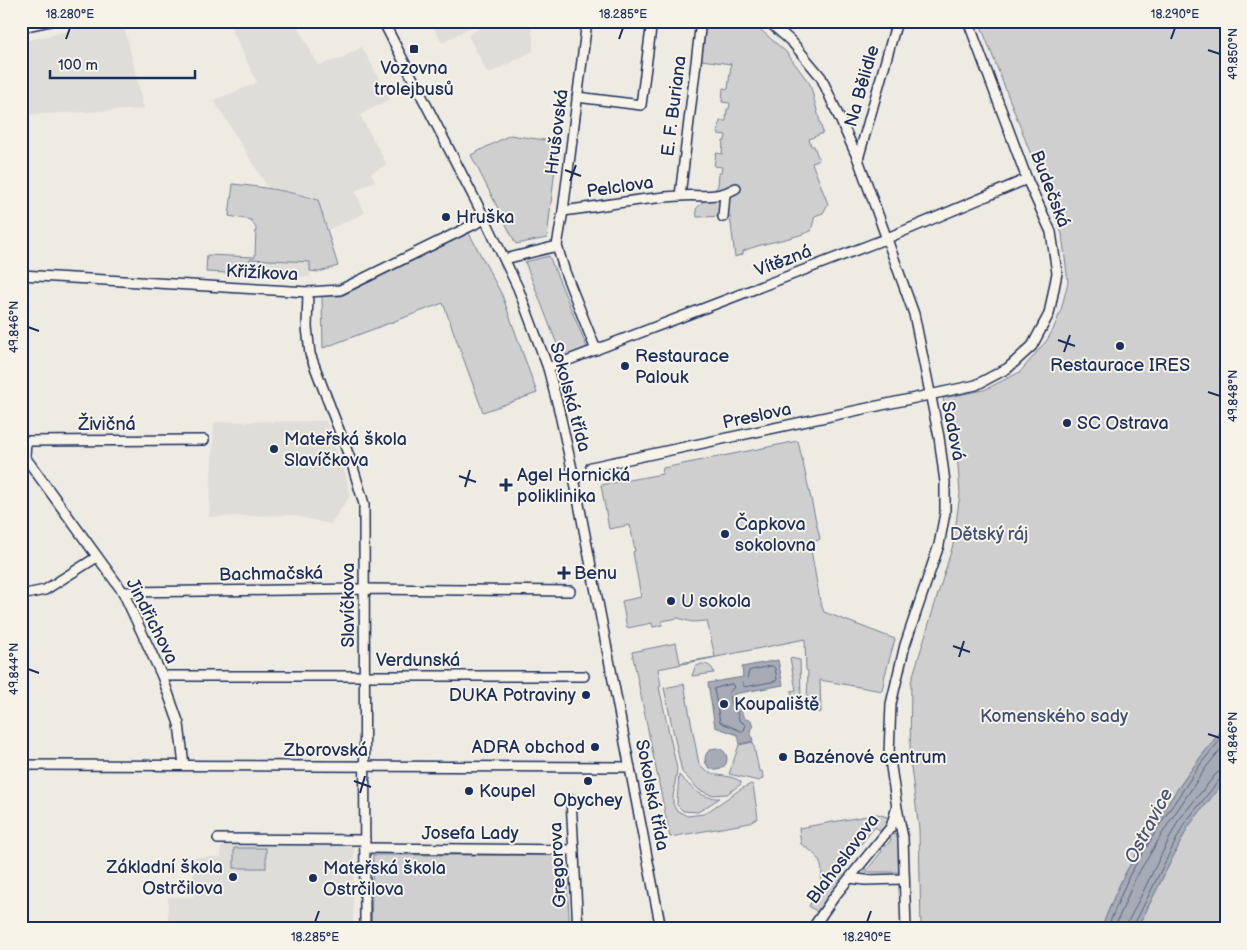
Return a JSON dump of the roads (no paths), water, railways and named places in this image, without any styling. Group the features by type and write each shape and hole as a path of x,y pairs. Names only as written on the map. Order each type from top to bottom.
{"street":[{"path":"21,27 50,21"},
{"name":"Sokolská třída","path":"383,21 505,259 529,315 548,368 574,478 660,929"},
{"name":"Hrušovská","path":"557,246 587,21"},
{"path":"577,97 641,105 652,21"},
{"name":"E. F. Buriana","path":"680,196 701,21"},
{"name":"Sadová","path":"768,21 792,42 821,77 858,160 885,239 914,314 939,437 944,473 944,513 939,545 905,644 891,704 889,753 903,838 906,929"},
{"name":"Na Bělidle","path":"858,160 897,21"},
{"name":"Budečská","path":"930,395 976,385 1008,368 1032,346 1049,314 1057,273 1051,232 1028,179 968,21"},
{"name":"Vítězná","path":"548,368 885,239 1028,179"},
{"path":"680,196 716,196 736,188"},
{"path":"723,217 725,194"},
{"name":"Pelclova","path":"563,211 680,196"},
{"name":"Křižíkova","path":"21,275 308,292 340,290 467,226 485,219"},
{"path":"505,259 557,246 565,272 596,350"},
{"name":"Slavíčkova","path":"308,292 307,327 310,354 352,464 364,504 364,929"},
{"name":"Preslova","path":"591,467 930,395"},
{"name":"Živičná","path":"25,457 26,441 204,440"},
{"name":"Jindřichova","path":"25,457 123,592 162,676 179,724 184,765"},
{"path":"21,595 45,590 97,557"},
{"name":"Bachmačská","path":"123,592 364,589 570,591"},
{"name":"Verdunská","path":"162,676 584,676"},
{"name":"Zborovská","path":"21,765 630,767"},
{"name":"Gregorova","path":"571,799 578,929"},
{"name":"Blahoslavova","path":"812,929 891,828 897,808"},
{"name":"Josefa Lady","path":"218,839 574,850"},
{"path":"850,878 865,880 904,879"}],"water":[{"path":"778,660 783,685 734,694 735,703 740,704 742,715 745,719 751,720 753,728 750,729 753,741 740,744 738,735 715,727 708,683 743,677 742,667"},
{"path":"1226,725 1226,779 1188,827 1137,929 1101,929 1122,879 1137,853 1185,778"},
{"path":"716,748 724,751 727,759 724,767 716,770 708,767 705,759 708,751"}],"place":[{"name":"Vozovna trolejbusů","path":"414,49"},
{"name":"Hruška","path":"446,217"},
{"name":"Restaurace IRES","path":"1120,346"},
{"name":"Restaurace Palouk","path":"625,366"},
{"name":"SC Ostrava","path":"1067,423"},
{"name":"Mateřská škola Slavíčkova","path":"274,449"},
{"name":"Agel Hornická poliklinika","path":"506,485"},
{"name":"Čapkova sokolovna","path":"725,534"},
{"name":"Benu","path":"564,573"},
{"name":"U sokola","path":"671,601"},
{"name":"DUKA Potraviny","path":"586,695"},
{"name":"Koupaliště","path":"724,704"},
{"name":"ADRA obchod","path":"595,747"},
{"name":"Bazénové centrum","path":"783,757"},
{"name":"Obychey","path":"588,781"},
{"name":"Koupel","path":"469,791"},
{"name":"Základní škola Ostrčilova","path":"233,877"},
{"name":"Mateřská škola Ostrčilova","path":"313,878"}],"park label":[{"name":"Dětský ráj","path":"989,534"},
{"name":"Komenského sady","path":"1054,716"}],"water label":[{"name":"Ostravice","path":"1149,826"}]}
